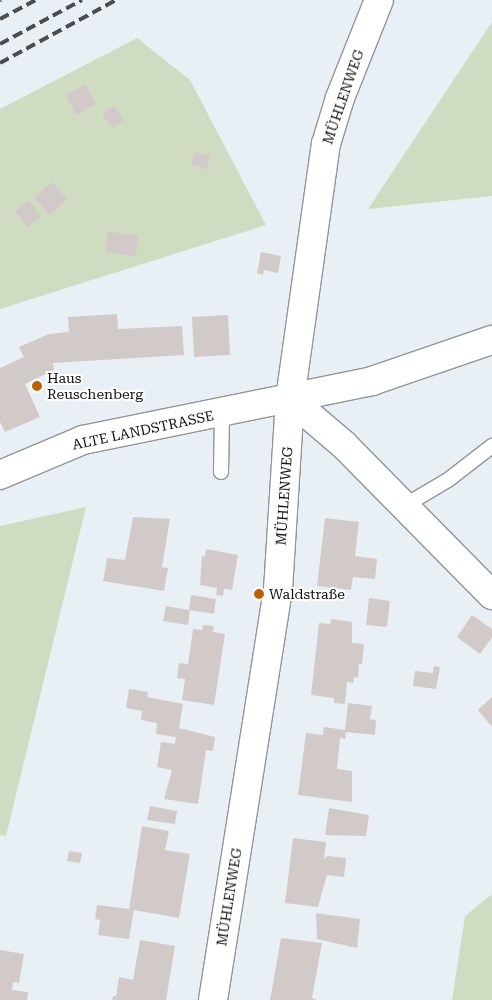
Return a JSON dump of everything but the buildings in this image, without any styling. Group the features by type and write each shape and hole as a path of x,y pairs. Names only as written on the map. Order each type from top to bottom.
{"street":[{"name":"MÜHLENWEG","path":"213,1000 278,590 290,399 326,144 340,98 379,0"},
{"name":"ALTE LANDSTRASSE","path":"0,475 83,440 372,382 492,340"},
{"path":"290,399 344,445 492,595"}],"lane":[{"path":"221,472 222,413"},
{"path":"404,506 456,474 492,446"}],"green space":[{"path":"492,22 492,196 368,209"},
{"path":"137,38 190,80 266,225 0,309 0,109"},
{"path":"86,507 6,836 0,835 0,526"},
{"path":"492,894 492,1000 452,1000 465,916"}],"railway":[{"path":"0,19 35,0"},
{"path":"0,44 82,0"},
{"path":"0,63 116,0"}],"place":[{"name":"Haus Reuschenberg","path":"37,386"},
{"name":"Waldstraße","path":"259,594"}]}
